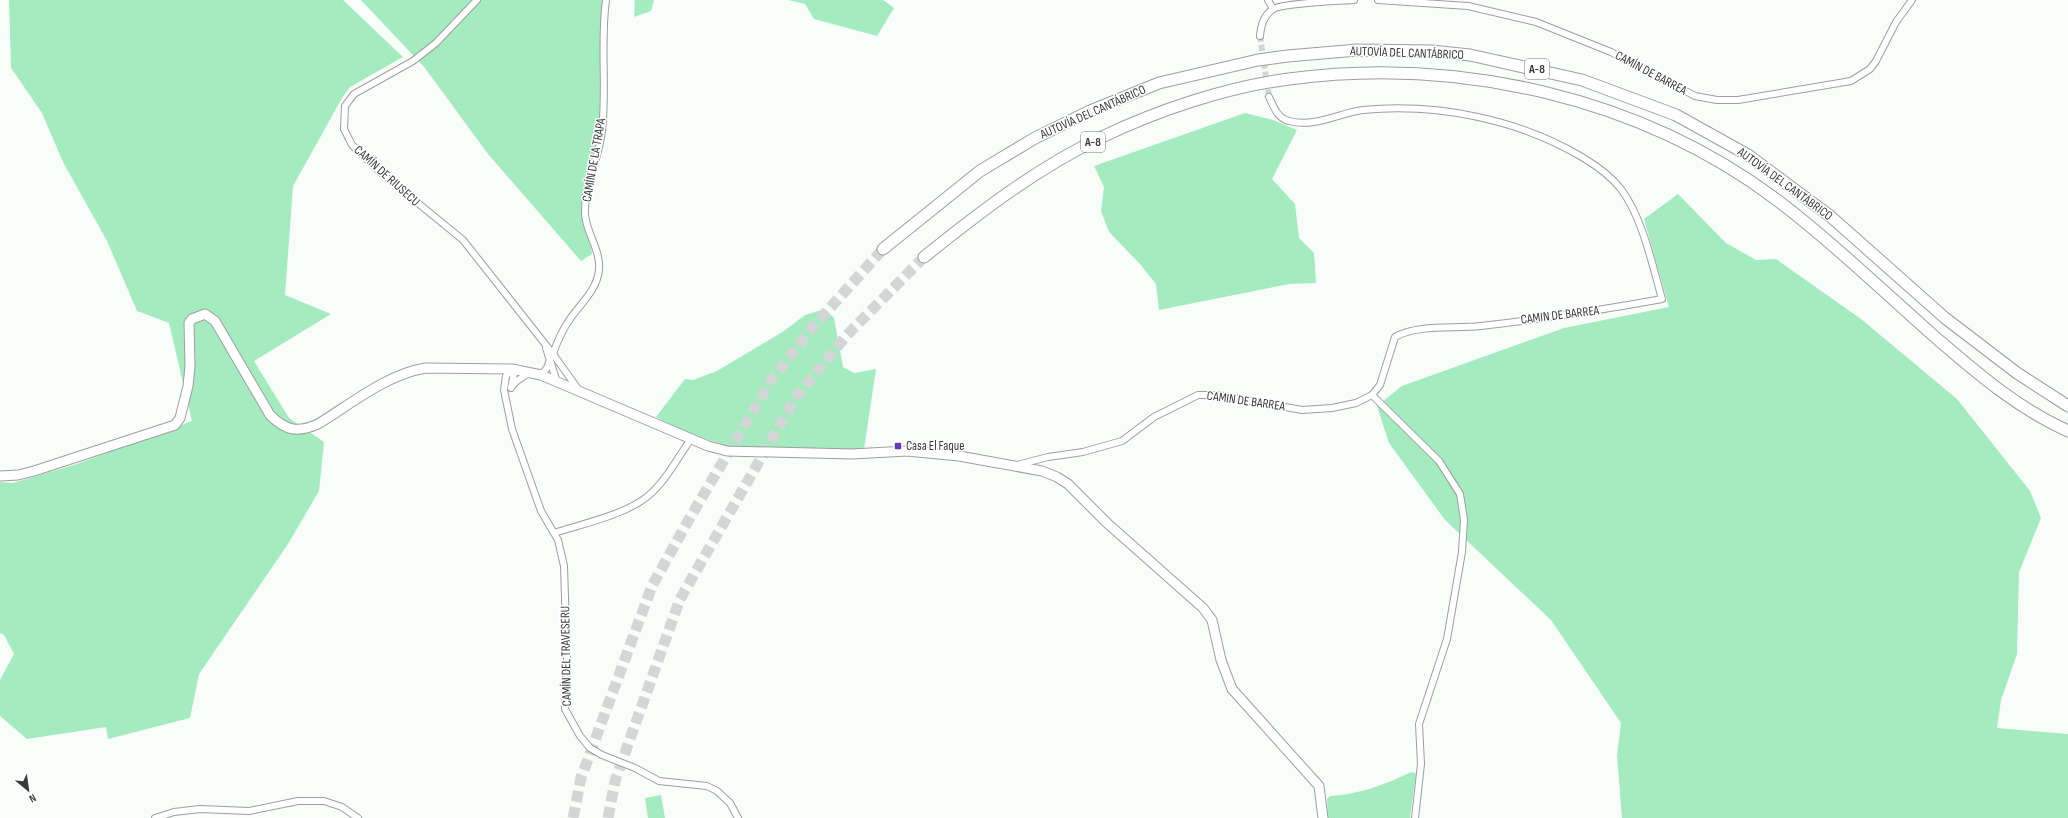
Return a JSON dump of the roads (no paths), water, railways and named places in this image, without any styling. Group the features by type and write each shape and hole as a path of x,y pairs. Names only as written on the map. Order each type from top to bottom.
{"highway":[{"name":"AUTOVÍA DEL CANTÁBRICO","path":"883,249 980,171 1035,138 1090,111 1159,83 1258,60 1288,56 1356,50 1431,51 1470,55 1582,80 1676,115 1748,154 1830,216 1944,318 2017,373 2068,406"},
{"name":"AUTOVÍA DEL CANTÁBRICO","path":"924,257 997,199 1102,136 1168,110 1234,90 1288,79 1362,73 1432,74 1508,84 1578,101 1654,130 1728,167 1794,214 1992,386 2068,430"}],"street":[{"name":"CAMÍN DE RIUSECU","path":"477,0 460,20 424,52 412,61 354,94 345,106 344,129 352,145 380,172 463,240 546,347 551,357 557,382"},
{"name":"CAMÍN DE LA TRAPA","path":"551,357 569,319 591,291 599,270 596,248 587,227 585,213 587,192 602,132 602,33 606,0"},
{"path":"1268,0 1273,9"},
{"path":"1260,36 1261,23 1273,9 1298,4 1354,0"},
{"name":"CAMÍN DE BARREA","path":"1378,0 1468,6 1536,22 1611,52 1695,96 1724,100 1738,100 1851,80 1870,69 1876,61 1896,22 1912,0"},
{"name":"CAMIN DE BARREA","path":"1015,466 1048,457 1083,452 1122,442 1154,417 1198,395 1218,395 1302,410 1332,408 1356,403 1372,395 1380,385 1395,337 1414,329 1482,326 1603,310 1662,299 1650,256 1631,206 1621,189 1603,170 1565,147 1523,128 1478,117 1418,109 1362,110 1313,122 1289,121 1277,114 1269,97"},
{"path":"0,476 18,475 34,471 175,425 180,418 188,386 190,366 188,333 189,323 192,319 205,314 215,321 270,415 280,425 289,429 310,428 383,384 415,370 426,368 512,369 540,375 708,446 743,453 852,454 907,451 959,456 1042,471 1057,477 1068,484 1107,523 1203,608 1212,620 1221,660 1232,689 1319,786 1323,818"},
{"name":"CAMÍN DE RIUSECU","path":"551,357 560,365 580,392"},
{"path":"540,375 547,368 551,357"},
{"path":"557,382 561,377 560,365"},
{"path":"511,388 514,374 512,369"},
{"name":"CAMÍN DEL TRAVESERU","path":"512,369 506,376 504,390 507,396 512,429 542,511 562,552 564,566 567,661 565,709 580,736 590,748 602,755 635,768 659,781 707,786 717,791 730,803 738,818"},
{"path":"507,396 517,381 531,372"},
{"path":"1372,395 1439,461 1460,494 1464,520 1462,552 1447,639 1420,724 1421,764 1415,818"},
{"path":"554,533 624,509 648,496 658,485 691,439"},
{"path":"155,818 174,812 200,809 249,811 298,801 324,801 342,807 358,818"}],"tunnel":[{"path":"1260,36 1269,97"},
{"path":"573,818 581,778 652,586 688,521 770,382 812,328 883,249"},
{"path":"608,818 615,781 680,599 796,397 846,336 924,257"}],"place":[{"name":"Casa El Faque","path":"898,446"}]}
